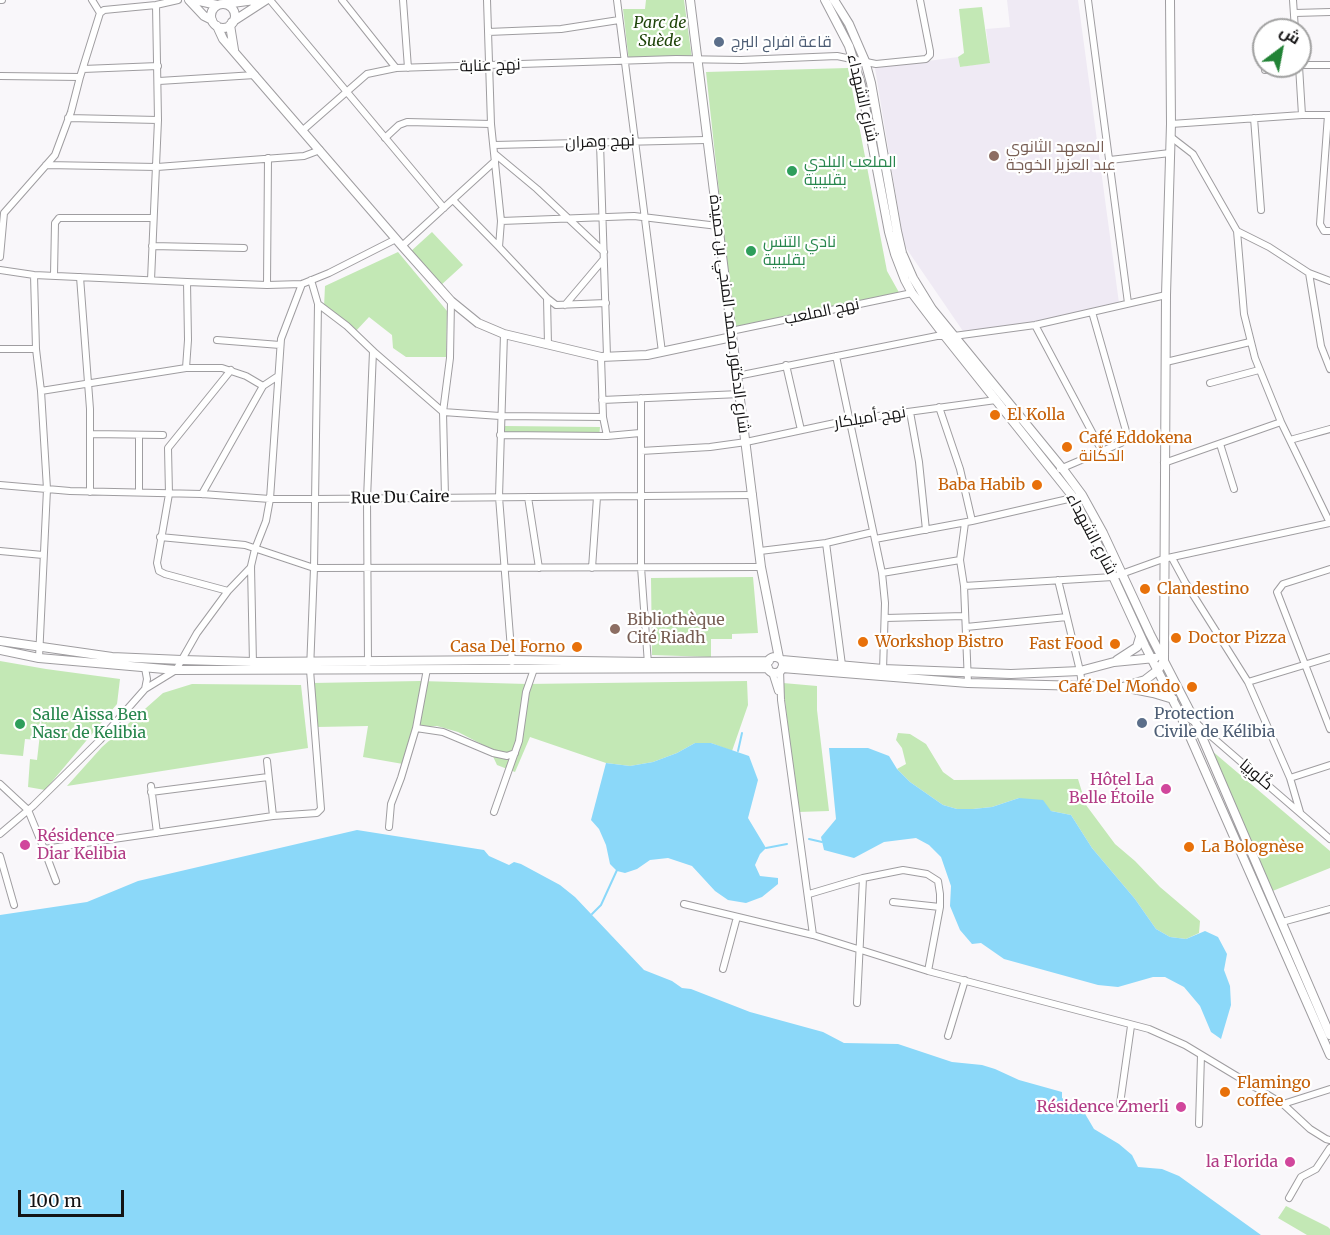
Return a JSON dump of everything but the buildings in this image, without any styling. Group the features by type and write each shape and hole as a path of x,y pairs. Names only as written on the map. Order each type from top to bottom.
{"street":[{"path":"92,0 100,13"},
{"path":"0,257 4,213 55,155 100,13 104,9 156,5 178,0"},
{"path":"189,0 214,23 224,27 268,0 444,208"},
{"path":"195,0 233,10 234,17 231,24 234,50"},
{"path":"255,0 220,5 212,12 214,23 224,39 399,243 451,301 478,323 504,334 604,357 647,355 732,334"},
{"path":"343,0 396,68"},
{"path":"403,0 408,68"},
{"path":"487,0 491,124 501,221 500,247"},
{"path":"617,0 662,352"},
{"name":"شارع الدكتور محمد المنجي بن حميدة","path":"690,0 699,60 706,140 775,664"},
{"name":"شارع الشهداء","path":"825,0 854,59 861,84 889,232 912,293 996,400 1058,470"},
{"name":"شارع الشهداء","path":"834,0 849,24 865,61 871,82 902,263 921,294 1058,470 1103,533 1109,557 1196,723 1330,1035"},
{"name":"نهج عنابة","path":"303,130 367,74 396,68 837,56 884,64 928,57 930,51 920,0"},
{"path":"1088,0 1128,303"},
{"path":"1123,687 1138,683 1158,670 1163,659 1168,558 1164,463 1171,137 1170,0"},
{"path":"1293,0 1295,18"},
{"path":"152,280 159,81 156,5"},
{"path":"1295,13 1330,12"},
{"path":"488,32 561,29 619,20"},
{"path":"1312,66 1330,65"},
{"path":"83,69 158,66"},
{"path":"159,81 255,75"},
{"path":"0,76 80,77"},
{"path":"1300,78 1302,115"},
{"path":"1171,124 1329,115 1320,224 1324,231 1330,231"},
{"path":"68,118 158,120"},
{"path":"1254,118 1261,210"},
{"path":"385,138 399,125 407,122 491,124"},
{"path":"964,586 1118,575 1168,558 1330,523 1281,422 1250,342 1243,303 1237,231 1193,154 1171,137"},
{"name":"نهج وهران","path":"494,145 706,140"},
{"path":"600,142 606,303 602,400 607,436"},
{"path":"46,165 157,167 304,156 320,150"},
{"path":"1110,160 1170,153"},
{"path":"0,270 80,277 187,282 302,284 399,243 453,200 495,157"},
{"path":"495,157 537,189 603,256"},
{"path":"267,285 268,158"},
{"path":"453,200 556,305 606,303"},
{"path":"54,275 55,224 61,217 153,218"},
{"path":"501,221 645,217 718,226"},
{"path":"1237,231 1269,247 1309,273 1330,281"},
{"path":"152,246 244,248"},
{"path":"565,305 603,256"},
{"path":"1309,273 1321,346 1330,369"},
{"path":"34,274 36,348 47,489 39,658"},
{"path":"80,277 91,434 90,492"},
{"path":"44,849 273,816 317,813 322,806 310,670 318,304 311,280"},
{"path":"186,368 187,282"},
{"path":"253,667 251,566 266,521 270,499 280,345 302,284"},
{"name":"نهج الملعب","path":"732,334 912,293"},
{"path":"737,376 944,335 954,336 1035,325 1166,294"},
{"path":"547,298 548,345"},
{"path":"446,497 443,412 450,358 451,301"},
{"path":"318,304 347,326 443,412 500,416 603,417"},
{"path":"1058,470 1124,440 1126,431 1092,312"},
{"path":"1035,325 1102,451"},
{"path":"504,334 499,497 512,665"},
{"path":"217,340 280,345"},
{"path":"1166,362 1250,342"},
{"path":"0,349 36,348"},
{"path":"368,671 367,499 373,351"},
{"path":"836,356 882,573 885,618 883,673"},
{"path":"786,365 801,430"},
{"path":"41,391 186,368 231,370 263,386"},
{"path":"228,591 159,571 157,563 169,494 168,448 231,370"},
{"path":"1210,383 1259,370"},
{"path":"202,494 263,386 278,376"},
{"path":"602,400 740,394"},
{"path":"641,398 641,567 648,665"},
{"name":"نهج أميلكار","path":"641,451 710,447 746,442 849,420 996,400"},
{"path":"939,407 960,469 972,521"},
{"path":"910,412 919,462 926,530"},
{"path":"1164,463 1281,422"},
{"path":"1290,440 1330,429"},
{"path":"500,435 607,436 640,433"},
{"path":"91,434 163,435"},
{"path":"139,435 139,492"},
{"path":"1220,444 1234,489"},
{"name":"Rue Du Caire","path":"0,485 90,492 202,494 270,499 753,495"},
{"path":"528,497 539,568"},
{"path":"592,568 597,497"},
{"path":"760,550 926,530 1078,497"},
{"path":"965,523 960,560 964,586 969,678"},
{"path":"160,537 236,543 314,568 761,567"},
{"path":"826,543 842,665"},
{"path":"0,551 43,555"},
{"path":"1168,558 1248,682 1290,777 1300,812"},
{"path":"882,573 960,560"},
{"path":"0,834 100,740 145,689 176,670 197,633 228,591 251,566"},
{"path":"1330,568 1283,584 1277,592 1330,729"},
{"name":"شارع الشهداء","path":"1118,575 1140,636 1180,714 1329,1051"},
{"path":"1058,580 1082,685"},
{"path":"885,618 965,616"},
{"path":"966,627 1067,617"},
{"path":"1114,662 1137,647 1140,636"},
{"path":"0,641 112,657 310,670 368,671 512,665 534,669 648,665"},
{"path":"0,650 39,658 176,670 253,667 311,661 368,660 512,665 842,665 883,673"},
{"path":"1248,682 1330,657"},
{"path":"969,678 1080,671 1114,662 1163,659"},
{"path":"775,664 883,673 1123,687 1173,699"},
{"path":"775,664 813,935"},
{"path":"145,668 147,679 145,689"},
{"path":"389,828 391,804 399,786 416,728 427,669"},
{"path":"494,812 521,733 526,692 534,669"},
{"name":"كْلُوبِيَا","path":"1180,714 1196,723 1330,838"},
{"path":"416,728 443,732 493,753 507,756 515,753"},
{"path":"267,761 273,816"},
{"path":"1290,777 1330,765"},
{"path":"157,833 151,789 268,777"},
{"path":"0,784 28,810 56,881"},
{"path":"0,856 14,905"},
{"path":"808,894 863,878 903,870 927,874 938,881 939,907 928,971"},
{"path":"857,1003 863,878"},
{"path":"893,902 939,907"},
{"path":"684,904 813,935 928,971 1149,1029 1173,1038 1283,1104 1310,1129 1330,1140"},
{"path":"1282,922 1330,909"},
{"path":"723,969 737,916"},
{"path":"948,1036 965,980"},
{"path":"1120,1104 1131,1026"},
{"path":"1199,1124 1201,1055"},
{"path":"1283,1104 1330,1089"},
{"path":"1288,1198 1301,1177 1316,1169 1330,1148"}],"shaded area":[{"name":"المعهد الثانوي عبد العزيز الخوجة","path":"1007,0 1078,0 1119,303 967,337 904,245 875,68 958,57 960,67 990,62 986,29 1010,27"}],"green space":[{"name":"Parc de Suède","path":"646,0 684,0 692,59 629,62 623,9 645,9"},
{"path":"982,7 990,63 960,67 958,57 964,53 959,9"},
{"name":"الملعب البلدي بقليبية","path":"848,68 887,271 901,296 734,329 706,72"},
{"path":"432,232 463,265 440,286 410,252"},
{"path":"398,252 447,311 446,357 406,357 393,348 392,335 369,317 355,332 324,307 325,286"},
{"path":"505,426 600,427 599,438 505,439"},
{"path":"753,577 758,633 732,634 732,639 711,639 711,657 652,655 651,578"},
{"path":"0,661 120,679 117,704 45,790 28,787 30,759 37,760 43,708 35,709 41,710 38,740 25,739 23,756 0,754"},
{"path":"420,681 527,684 747,681 748,705 732,751 711,743 695,743 653,762 630,766 606,763 530,737 515,772 497,765 489,748 458,732 437,726 414,728 403,764 363,757 368,726 317,727 313,683"},
{"path":"783,683 817,686 817,710 829,811 798,812"},
{"path":"192,684 301,685 308,748 67,786 102,747 163,693"},
{"path":"898,733 910,734 926,744 943,772 954,780 1078,779 1086,805 1115,844 1200,921 1199,933 1186,939 1170,937 1156,929 1135,899 1092,848 1071,815 1051,811 1019,798 992,807 973,809 957,809 943,805 910,782 897,769 906,764 902,748 896,740"},
{"path":"1205,745 1330,851 1330,868 1270,892"},
{"path":"1286,1206 1328,1227 1330,1235 1307,1235 1278,1218"}],"water":[{"path":"695,743 711,743 749,756 758,780 748,818 766,848 755,865 760,876 778,878 778,884 762,897 746,903 728,900 715,891 692,866 668,858 650,860 637,869 625,873 617,871 610,864 606,845 599,829 591,820 606,763 630,766 653,762"},
{"path":"829,748 868,748 889,756 897,769 910,782 943,805 957,809 992,807 1019,798 1043,800 1051,811 1071,815 1092,848 1135,899 1156,929 1170,937 1186,939 1205,931 1218,937 1227,954 1224,970 1230,986 1231,1005 1221,1039 1211,1032 1200,1006 1184,987 1165,977 1153,977 1118,987 1098,985 1004,959 981,943 972,944 960,930 950,906 951,886 941,857 929,845 916,838 884,842 854,858 824,850 821,837 836,819"},
{"path":"357,830 484,850 489,856 509,865 514,862 521,864 560,885 575,897 644,970 672,981 682,988 691,989 750,1012 823,1032 844,1043 898,1044 952,1062 982,1065 1019,1080 1062,1092 1062,1098 1084,1112 1094,1129 1132,1155 1138,1167 1162,1169 1179,1176 1261,1235 0,1235 0,915 87,902 138,881"}],"waterway":[{"path":"738,751 742,733"},
{"path":"809,839 822,842"},
{"path":"766,848 787,844"},
{"path":"592,914 601,905 617,870"}],"place":[{"name":"قاعة افراح البرج","path":"719,42"},
{"name":"المعهد الثانوي عبد العزيز الخوجة","path":"994,156"},
{"name":"الملعب البلدي بقليبية","path":"792,171"},
{"name":"نادي التنس بقليبية","path":"751,251"},
{"name":"El Kolla","path":"995,415"},
{"name":"Café Eddokena الدكّانة","path":"1067,447"},
{"name":"Baba Habib","path":"1037,485"},
{"name":"Clandestino","path":"1145,589"},
{"name":"Bibliothèque Cité Riadh","path":"615,629"},
{"name":"Doctor Pizza","path":"1176,638"},
{"name":"Workshop Bistro","path":"863,642"},
{"name":"Fast Food","path":"1115,644"},
{"name":"Casa Del Forno","path":"577,647"},
{"name":"Café Del Mondo","path":"1192,687"},
{"name":"Protection Civile de Kélibia","path":"1142,723"},
{"name":"Salle Aissa Ben Nasr de Kelibia","path":"20,724"},
{"name":"Hôtel La Belle Étoile","path":"1166,789"},
{"name":"Résidence Diar Kelibia","path":"25,845"},
{"name":"La Bolognèse","path":"1189,847"},
{"name":"Flamingo coffee","path":"1225,1092"},
{"name":"Résidence Zmerli","path":"1181,1107"},
{"name":"la Florida","path":"1290,1162"}]}
